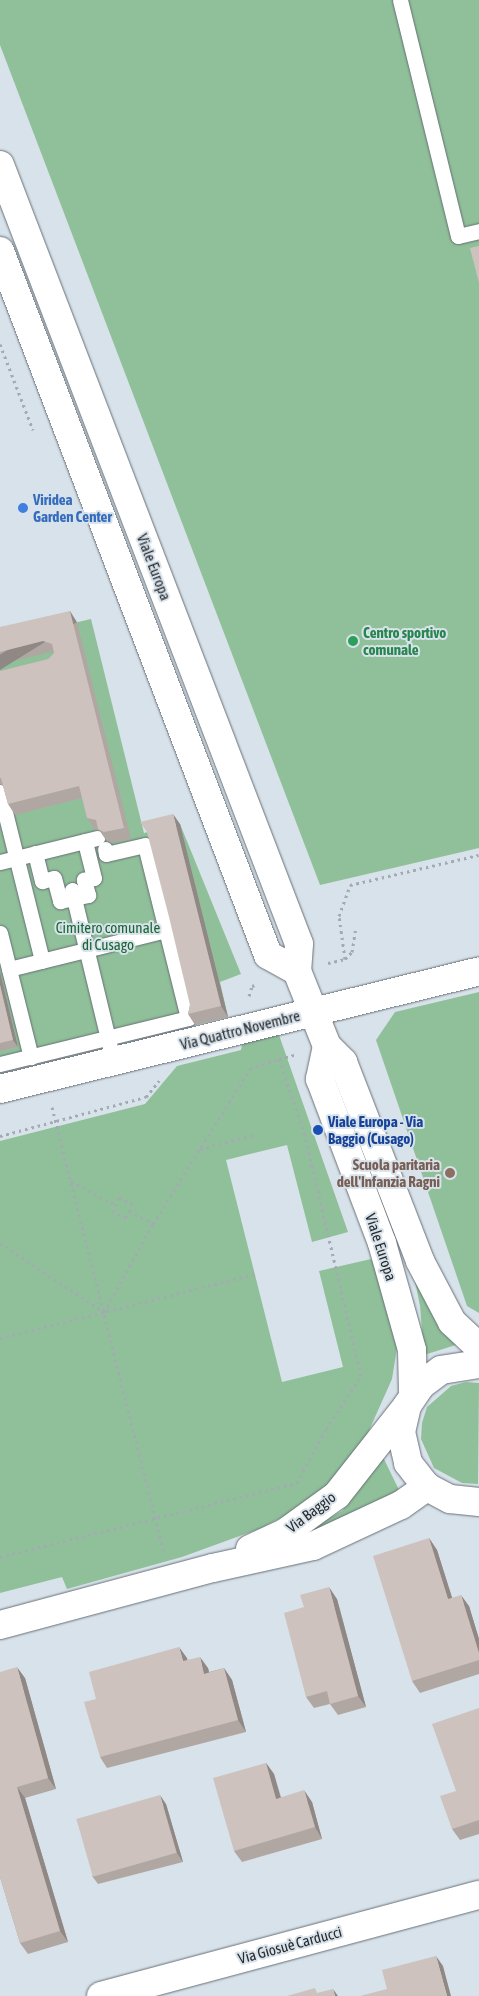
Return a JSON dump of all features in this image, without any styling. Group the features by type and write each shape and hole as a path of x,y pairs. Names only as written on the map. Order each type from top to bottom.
{"street":[{"name":"Viale Europa","path":"0,165 299,944 297,971 327,1046 343,1062 420,1261 452,1322 479,1347"},
{"name":"Viale Europa","path":"0,251 268,955 297,971"},
{"name":"Via Quattro Novembre","path":"0,1089 38,1067 110,1049 238,1033 314,1010 479,971"},
{"name":"Viale Europa","path":"327,1046 320,1079 382,1243 412,1350 410,1400 401,1432 404,1453 412,1472 427,1487"},
{"name":"Via Baggio","path":"213,1568 286,1532 337,1495 410,1400 441,1370 479,1364"},
{"name":"Via Baggio","path":"0,1625 213,1568 313,1546 401,1505 427,1487"},
{"path":"427,1487 450,1499 478,1506"},
{"name":"Via Giosuè Carducci","path":"101,1996 479,1894"}],"lane":[{"path":"400,0 458,236 479,231"},
{"path":"0,792 42,961"},
{"path":"35,853 42,882 54,878 71,887 110,1049 188,1018 145,845 106,854 95,842"},
{"path":"0,862 35,853 95,842"},
{"path":"71,887 94,878 95,842"},
{"path":"9,969 167,930"},
{"path":"0,933 38,1067 0,1064"}],"path":[{"path":"344,958 352,952 356,928"},
{"path":"104,1312 153,1224 250,1069 279,1058 327,1046"},
{"path":"0,1557 297,1483 326,1429 361,1376 304,1135 279,1058"},
{"path":"38,1067 71,1181 170,1579"},
{"path":"199,1149 253,1135"},
{"path":"71,1181 116,1205"},
{"path":"119,1198 132,1203 129,1211 126,1218 112,1212 119,1198"},
{"path":"129,1211 153,1224"},
{"path":"0,1243 104,1312"},
{"path":"0,1338 255,1274"}],"green space":[{"name":"Centro sportivo comunale","path":"0,0 479,0 479,848 320,885 0,45"},
{"name":"Cimitero comunale di Cusago","path":"91,619 144,833 180,824 241,974 220,982 228,1017 0,1073 0,640"},
{"name":"Scuola paritaria dell'Infanzia Ragni","path":"479,992 479,1313 467,1306 376,1040 395,1012"},
{"path":"279,1035 348,1232 312,1242 287,1145 226,1160 282,1382 343,1367 319,1271 371,1259 394,1321 398,1342 392,1379 367,1435 330,1486 300,1508 259,1529 182,1557 67,1589 62,1577 0,1593 0,1141 145,1104 177,1066 241,1050 243,1040"},
{"path":"413,1271 459,1344 424,1355 420,1306"},
{"path":"466,1382 479,1383 478,1484 462,1483 434,1468 421,1439 422,1423 427,1407 451,1386"},
{"path":"383,1457 400,1492 355,1515 288,1541 342,1511"}],"building":[{"path":"479,246 479,283 470,248"},
{"path":"70,611 124,828 104,832 98,829 96,820 87,818 79,786 8,804 0,778 0,671 48,659 54,653 52,644 43,641 0,652 0,627"},
{"path":"173,814 221,1006 188,1014 190,1005 169,917 147,832 140,822"},
{"path":"0,985 13,1040 0,1043"},
{"path":"429,1538 448,1599 461,1595 479,1653 479,1660 412,1681 373,1556"},
{"path":"329,1587 358,1696 330,1704 327,1691 306,1697 284,1613 304,1607 300,1595"},
{"path":"179,1647 183,1661 200,1657 204,1674 224,1668 238,1720 100,1757 84,1702 96,1699 89,1672"},
{"path":"17,1667 48,1778 17,1787 60,1931 20,1943 0,1877 0,1672"},
{"path":"479,1708 479,1820 452,1829 440,1796 456,1791 432,1724"},
{"path":"266,1763 276,1799 304,1790 315,1827 234,1851 213,1778"},
{"path":"160,1795 177,1853 93,1877 76,1819"},
{"path":"436,1956 447,1996 360,1996 387,1989 382,1970"},
{"path":"315,1988 317,1993 333,1989 335,1996 287,1996"}],"place":[{"name":"Viridea Garden Center","path":"23,508"},
{"name":"Centro sportivo comunale","path":"353,641"},
{"name":"Viale Europa - Via Baggio (Cusago)","path":"318,1130"},
{"name":"Scuola paritaria dell'Infanzia Ragni","path":"450,1173"}]}
